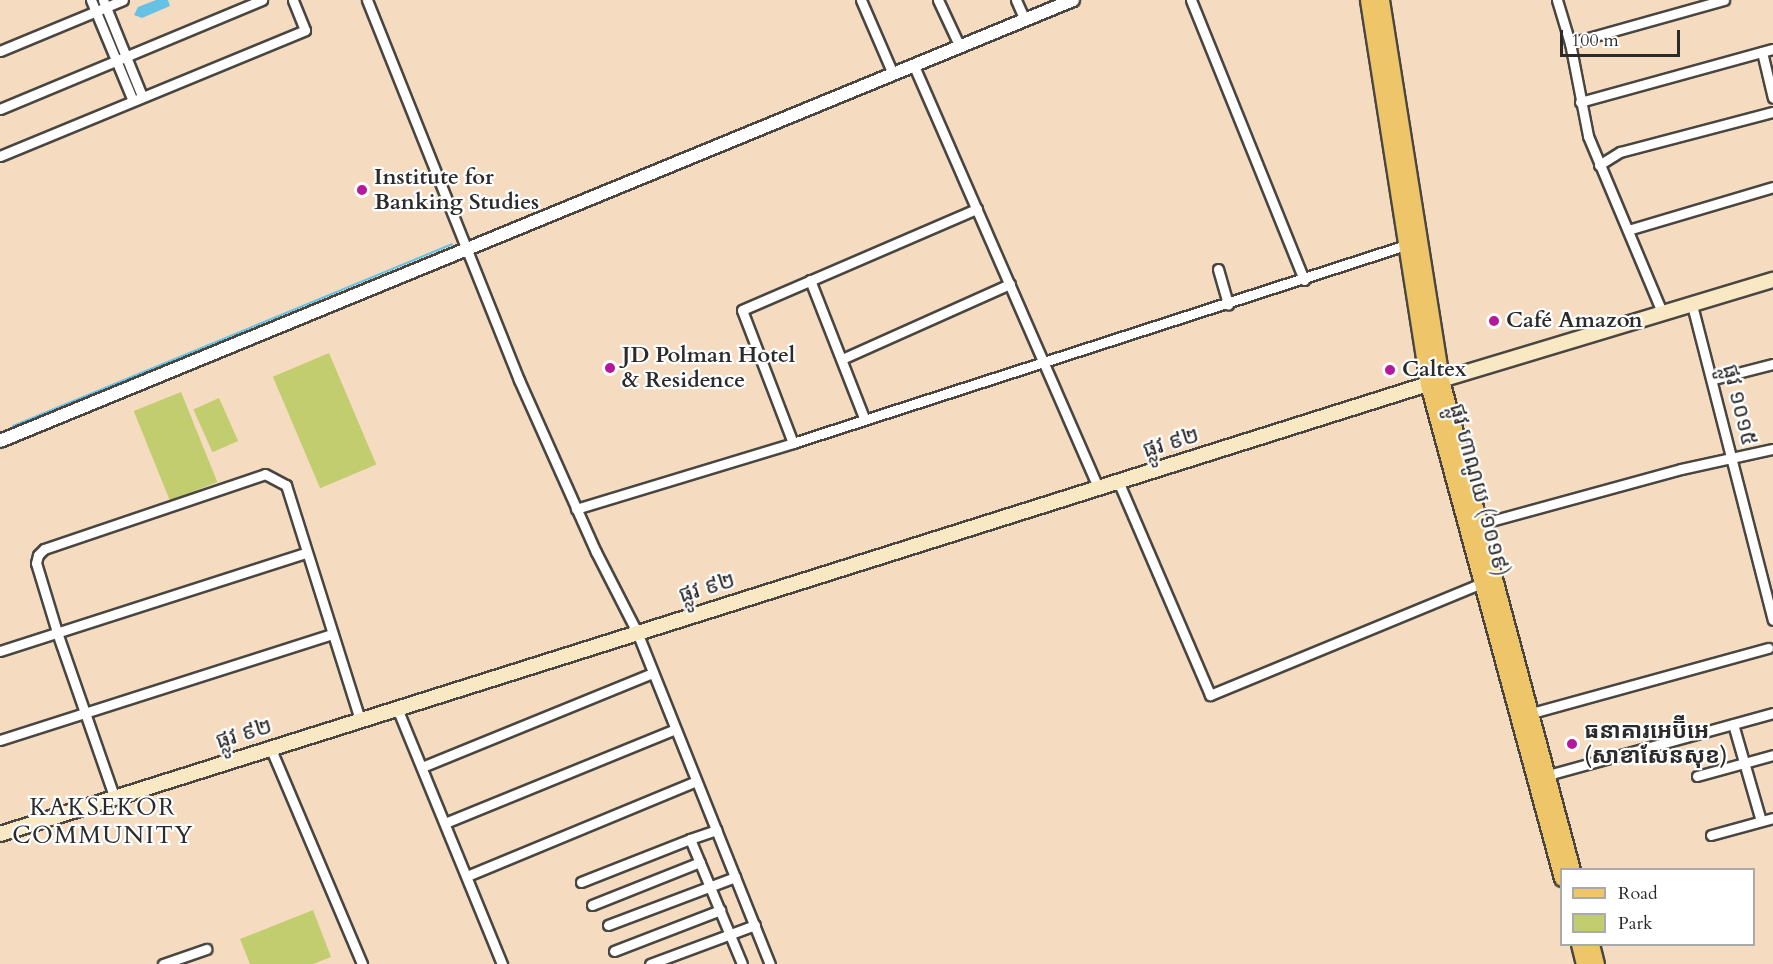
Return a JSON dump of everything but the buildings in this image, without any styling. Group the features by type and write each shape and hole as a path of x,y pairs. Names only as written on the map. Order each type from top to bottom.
{"main road":[{"name":"ផ្លូវ ហាណូយ (១០១៩)","path":"1368,0 1434,382 1488,581 1560,870"},
{"name":"ផ្លូវ ហាណូយ (១០១៩)","path":"1381,0 1410,244"},
{"name":"ផ្លូវ ៩២","path":"0,834 114,796 1434,382 1773,280"},
{"name":"ផ្លូវ ហាណូយ (១០១៩)","path":"1434,382 1480,524 1488,581 1532,713 1571,868"},
{"path":"1579,946 1584,964"},
{"path":"1591,946 1596,964"}],"street":[{"path":"91,0 133,101"},
{"path":"0,51 96,11 104,4 123,0"},
{"path":"0,109 262,0"},
{"path":"0,156 305,30 293,0"},
{"path":"368,0 469,248 519,380 576,509 637,632 770,964"},
{"path":"861,0 893,74"},
{"path":"938,0 960,46"},
{"path":"1016,0 1025,20"},
{"path":"1191,0 1304,280"},
{"path":"1557,0 1570,43 1580,102 1599,165 1663,314"},
{"path":"1570,43 1724,0"},
{"path":"0,440 1065,2"},
{"path":"104,4 142,96"},
{"path":"1580,102 1773,49"},
{"path":"1762,52 1773,98"},
{"path":"914,66 1098,487"},
{"path":"1599,165 1620,152 1773,112"},
{"path":"1628,230 1773,187"},
{"path":"793,443 742,310 977,209"},
{"path":"576,509 793,443 1228,305 1410,244"},
{"path":"1218,269 1228,305"},
{"path":"810,280 866,420"},
{"path":"842,359 1010,284"},
{"name":"ផ្លូវ ១០១៥","path":"1692,304 1714,379 1773,620"},
{"path":"1714,379 1773,364"},
{"path":"1480,524 1773,449"},
{"path":"114,796 57,632 36,562 44,549 265,474 285,484 360,719"},
{"path":"1118,481 1210,695 1488,581"},
{"path":"0,651 306,554"},
{"path":"0,740 332,634"},
{"path":"1532,713 1768,648"},
{"path":"422,767 652,673"},
{"path":"397,708 502,964"},
{"path":"1548,775 1773,713"},
{"path":"1733,724 1761,821"},
{"path":"445,823 675,729"},
{"path":"270,747 362,964"},
{"path":"1697,776 1773,755"},
{"path":"467,876 696,781"},
{"path":"1712,835 1773,818"},
{"path":"581,882 716,830"},
{"path":"690,839 730,935 739,963"},
{"path":"592,904 700,862"},
{"path":"608,925 711,889 735,877"},
{"path":"614,951 720,910"},
{"path":"650,964 754,925"},
{"path":"163,964 206,949"}],"green space":[{"path":"329,353 376,464 320,488 273,377"},
{"path":"181,392 217,482 170,501 134,411"},
{"path":"219,398 238,441 213,452 193,409"},
{"path":"313,910 331,957 313,964 250,964 240,939"}],"water":[{"path":"156,0 168,0 170,6 142,18 134,15 138,7"}],"waterway":[{"path":"13,426 452,244"}],"place":[{"name":"Institute for Banking Studies","path":"362,190"},
{"name":"Café Amazon","path":"1494,321"},
{"name":"JD Polman Hotel & Residence","path":"610,368"},
{"name":"Caltex","path":"1390,370"},
{"name":"ធនាគារអេប៊ីអេ (សាខាសែនសុខ)","path":"1572,744"}],"district":[{"name":"KAKSEKOR COMMUNITY","path":"103,822"}]}
